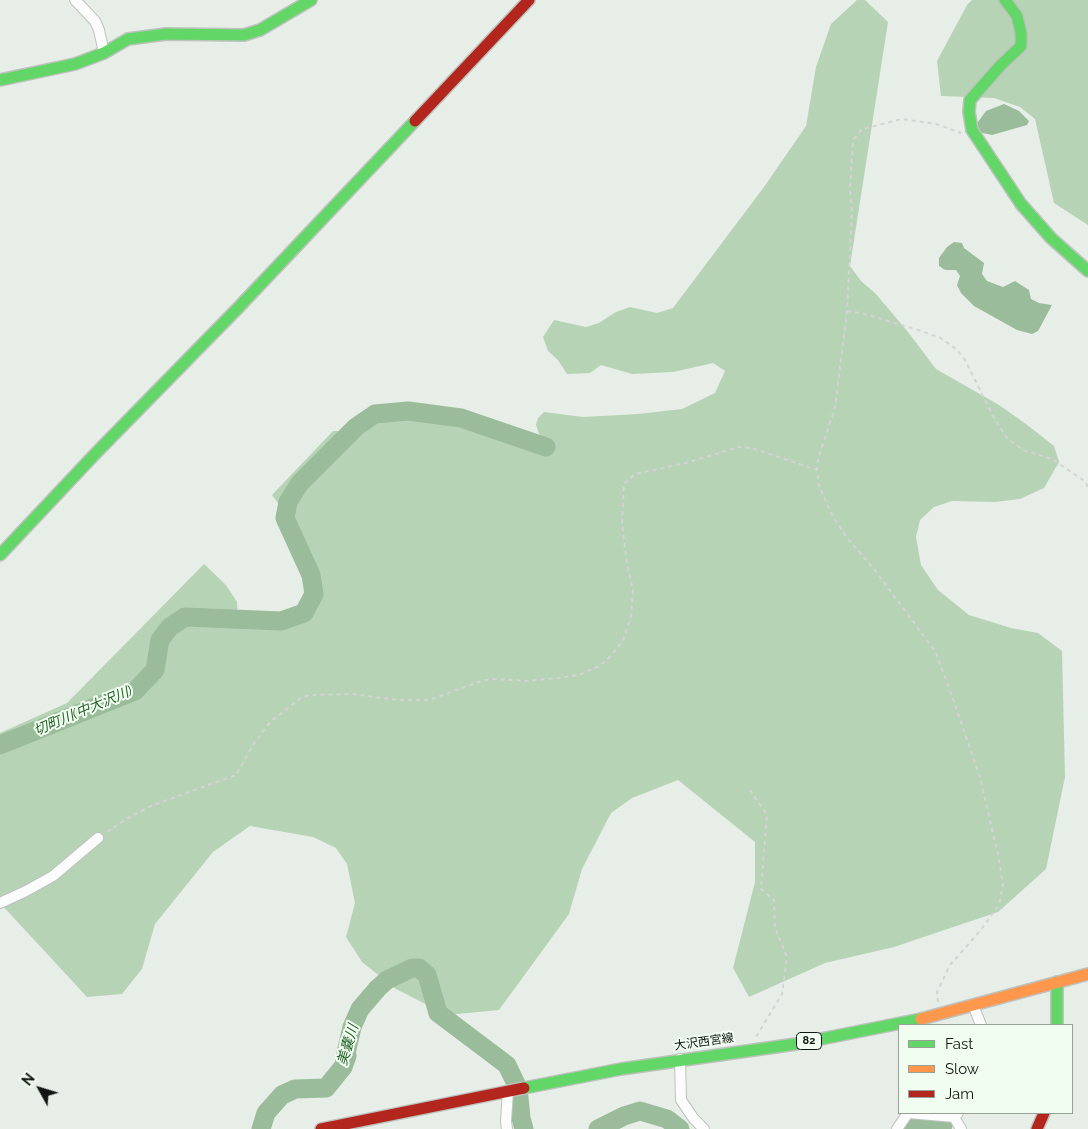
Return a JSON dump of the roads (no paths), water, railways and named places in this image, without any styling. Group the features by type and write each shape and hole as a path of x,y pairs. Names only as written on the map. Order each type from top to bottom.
{"street":[{"path":"75,0 95,21 104,53"},
{"path":"0,80 75,64 104,53 128,39 166,34 244,35 260,30 311,0"},
{"path":"0,555 252,294 529,0"},
{"path":"1005,0 1017,16 1021,33 1021,46 1000,66 970,100 969,112 972,130 1021,204 1051,238 1088,271"},
{"path":"0,904 26,892 53,876 98,838"},
{"name":"大沢西宮線","path":"899,1024 939,1015 1088,974"},
{"path":"1058,982 1058,1024"},
{"path":"973,1005 981,1024"},
{"name":"大沢西宮線","path":"321,1129 621,1069 680,1059 796,1044 898,1024"},
{"path":"680,1059 682,1100 694,1119 704,1129"},
{"path":"507,1129 506,1121 510,1091"},
{"path":"897,1129 907,1114"},
{"path":"932,1114 956,1115 962,1129"},
{"path":"1037,1129 1044,1114"}],"waterway":[{"name":"切町川(中大沢川)","path":"0,745 135,691 155,670 160,640 170,627 185,617 281,621 304,613 314,594 311,575 285,518 288,502 300,483 356,427 375,414 408,411 461,418 546,447"},
{"name":"美嚢川","path":"261,1129 266,1113 282,1095 295,1089 326,1088 343,1067 352,1027 360,1009 387,980 412,968 419,968 427,975 438,1013 507,1065 518,1088 524,1129"},
{"name":"美嚢川","path":"598,1129 624,1116 640,1111 667,1119 680,1129"},
{"path":"909,1129 914,1123 943,1125"}]}
